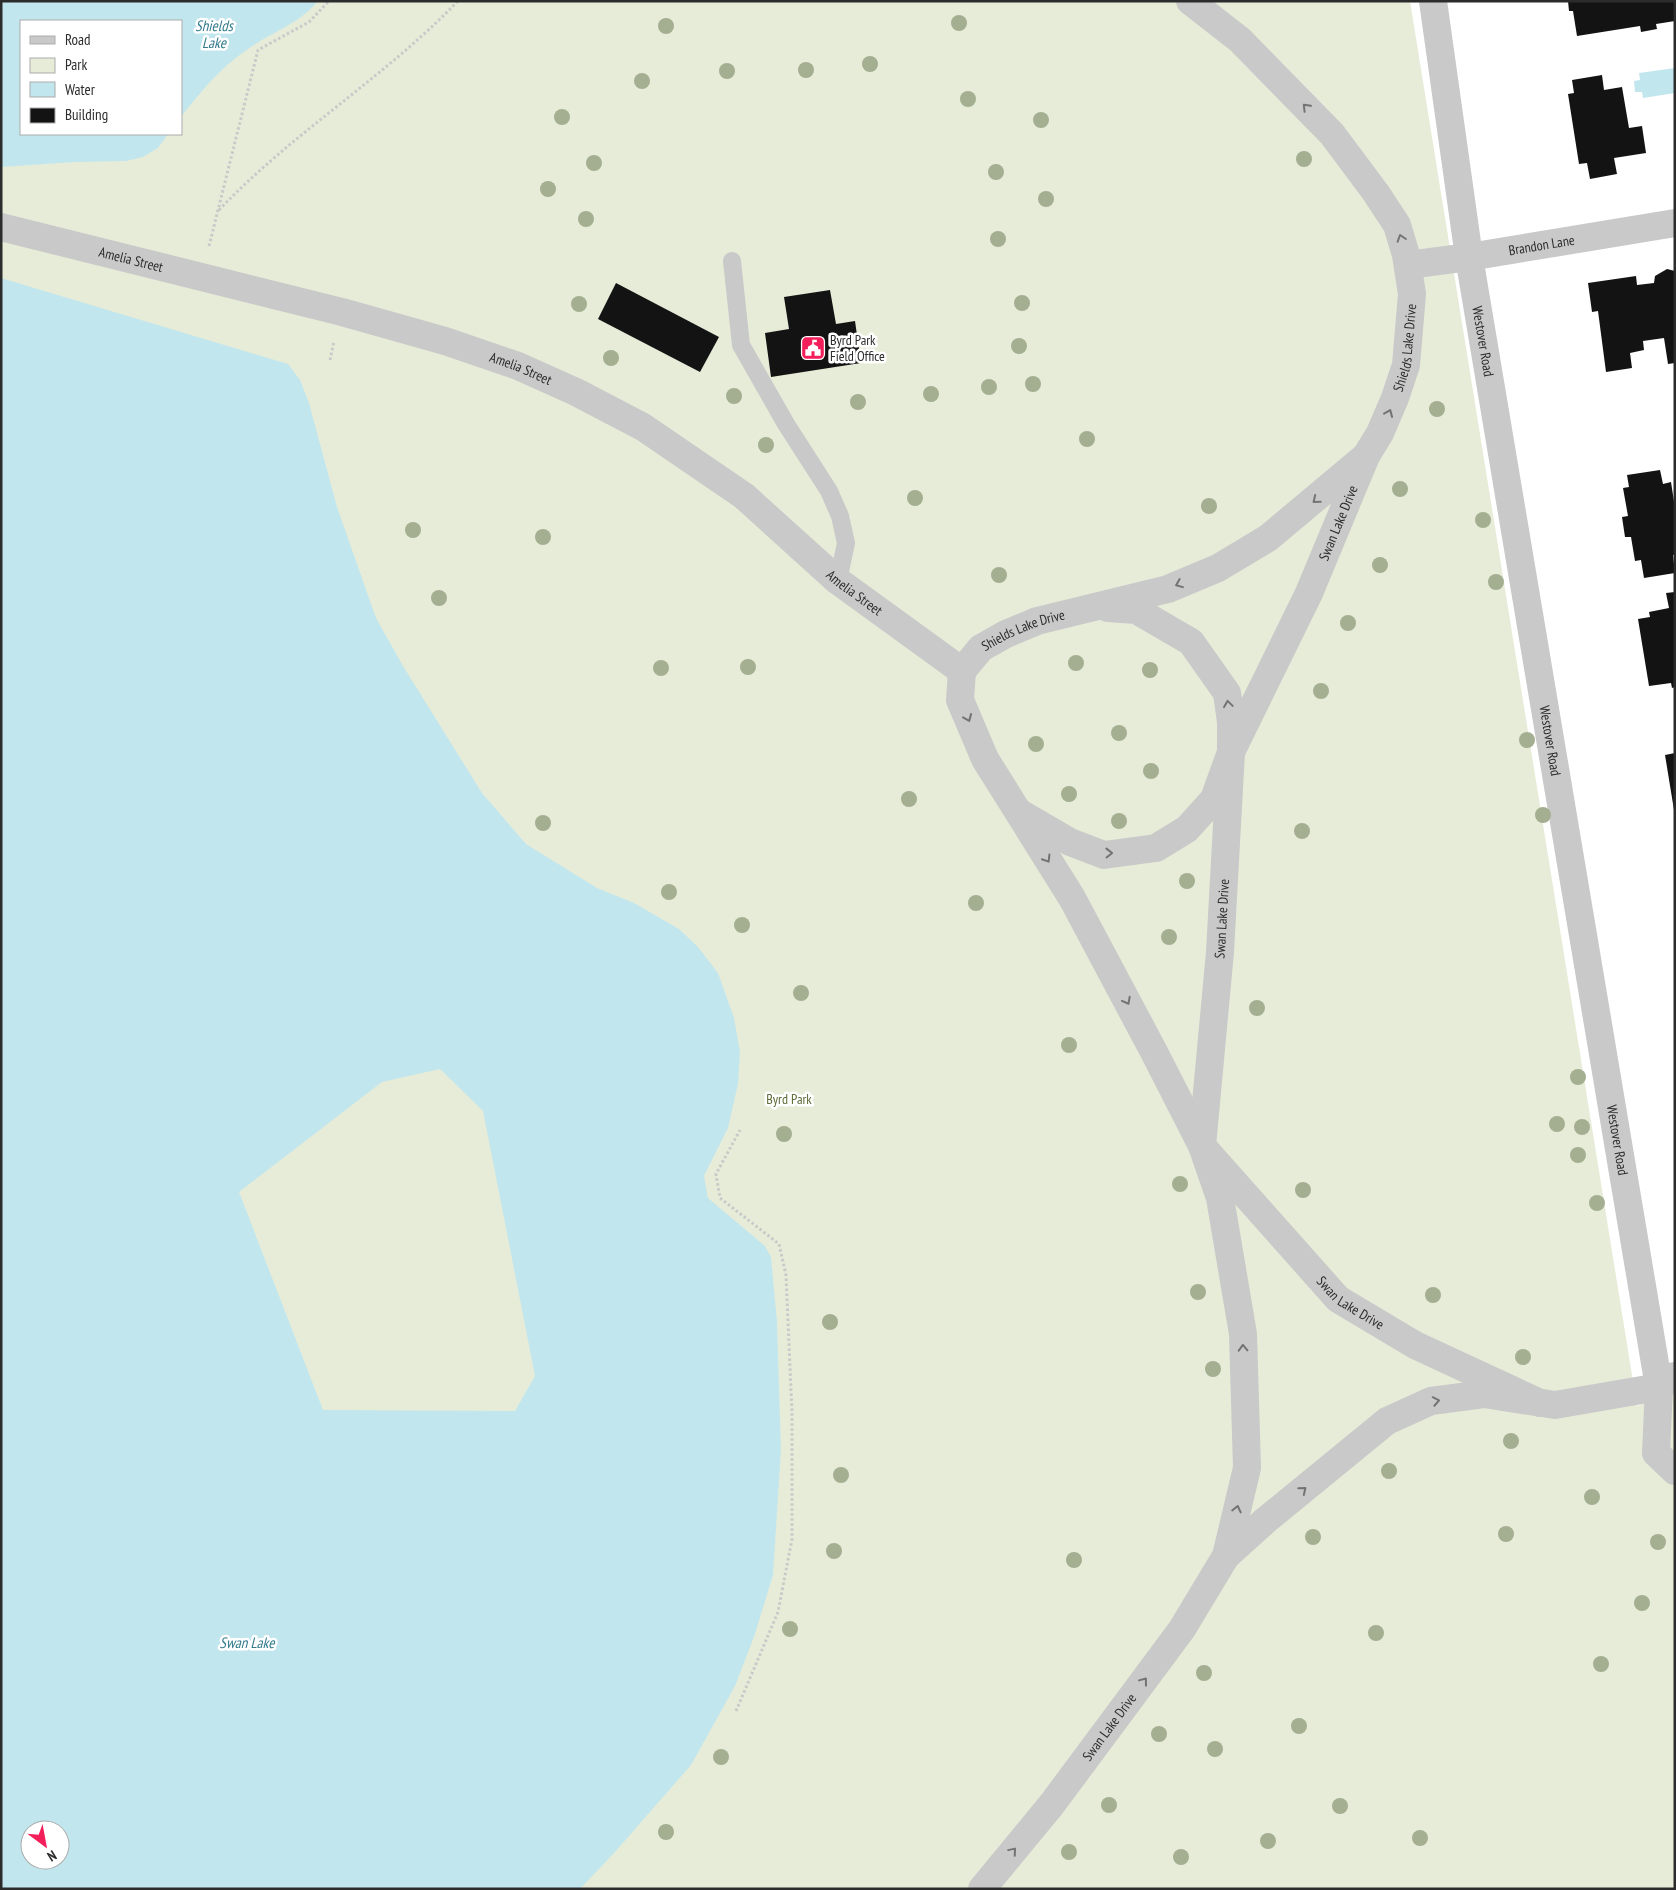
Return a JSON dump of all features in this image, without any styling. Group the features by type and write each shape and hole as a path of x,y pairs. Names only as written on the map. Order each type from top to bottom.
{"street":[{"name":"Shields Lake Drive","path":"962,671 981,648 1006,634 1037,621 1168,588 1218,568 1268,538 1366,456 1380,433 1395,398 1406,365 1412,294 1408,265 1397,225 1376,193 1332,134 1240,40 1190,1"},
{"name":"Westover Road","path":"1433,1 1469,258 1667,1381 1656,1453 1675,1470"},
{"name":"Brandon Lane","path":"1408,265 1469,258 1675,223"},
{"name":"Amelia Street","path":"1,227 342,312 445,341 518,366 576,392 643,427 744,496 838,582 962,671"},
{"name":"Swan Lake Drive","path":"1018,812 1070,842 1104,855 1156,848 1188,829 1214,799 1231,752 1309,593 1366,456"},
{"name":"Shields Lake Drive","path":"1096,607 1136,610 1191,642 1227,693 1231,722 1231,752"},
{"name":"Swan Lake Drive","path":"962,671 960,700 985,759 1072,898 1202,1146 1220,1198 1243,1334 1247,1468 1226,1556"},
{"name":"Swan Lake Drive","path":"1231,752 1220,952 1202,1146 1338,1298 1415,1345 1540,1403"},
{"name":"Swan Lake Drive","path":"982,1889 1052,1804 1182,1629 1226,1556 1266,1520 1387,1421 1431,1401 1484,1394 1555,1405 1667,1381"}],"lane":[{"path":"732,261 741,345 786,424 829,491 840,516 846,544 838,582"}],"path":[{"path":"208,251 258,50 309,22 329,1"},
{"path":"219,210 249,178 371,79 438,22 458,1"},
{"path":"736,1712 778,1612 792,1539 792,1413 786,1274 779,1244 720,1198 716,1174 740,1130"}],"green space":[{"name":"Byrd Park","path":"1,1 1410,1 1637,1406 1675,1390 1675,1889 1,1889"}],"water":[{"name":"Shields Lake","path":"1,1 318,1 302,16 238,56 204,89 182,116 182,20 20,20 20,135 167,135 158,148 143,157 126,161 1,167"},
{"path":"1675,68 1675,93 1643,98 1642,92 1635,92 1634,81 1640,80 1639,73"},
{"name":"Swan Lake","path":"1,278 288,364 300,380 309,403 337,507 376,618 403,666 482,793 526,844 597,888 634,903 679,929 698,947 718,973 734,1018 740,1052 738,1084 728,1128 704,1176 708,1198 765,1246 771,1257 777,1322 781,1450 773,1575 754,1637 735,1686 691,1765 580,1889 1,1889","holes":["440,1069 483,1111 535,1376 515,1411 323,1410 239,1192 382,1082"]}],"building":[{"path":"1568,1 1675,1 1675,21 1656,24 1657,29 1641,32 1640,26 1577,36 1573,11 1569,11"},
{"path":"1602,75 1604,90 1622,87 1629,128 1642,126 1646,153 1614,158 1617,174 1590,179 1587,163 1579,164 1568,94 1574,93 1572,80"},
{"path":"1667,269 1675,271 1675,363 1668,364 1664,338 1643,341 1644,350 1630,353 1632,368 1606,372 1598,311 1592,312 1588,283 1636,276 1637,285 1654,283 1655,276"},
{"path":"616,283 719,337 700,372 598,319"},
{"name":"Byrd Park Field Office","path":"830,290 836,324 855,321 861,363 771,377 765,333 789,329 784,297"},
{"path":"1660,470 1663,484 1671,482 1675,508 1675,555 1673,555 1675,573 1644,578 1641,560 1635,561 1631,537 1625,537 1622,517 1628,516 1623,488 1629,487 1627,475"},
{"path":"1675,592 1675,687 1672,688 1671,683 1649,686 1638,619 1650,617 1649,612 1669,608 1666,593"},
{"path":"1675,753 1675,809 1674,810 1665,755"}],"place":[{"name":"Byrd Park Field Office","path":"813,348"}]}
